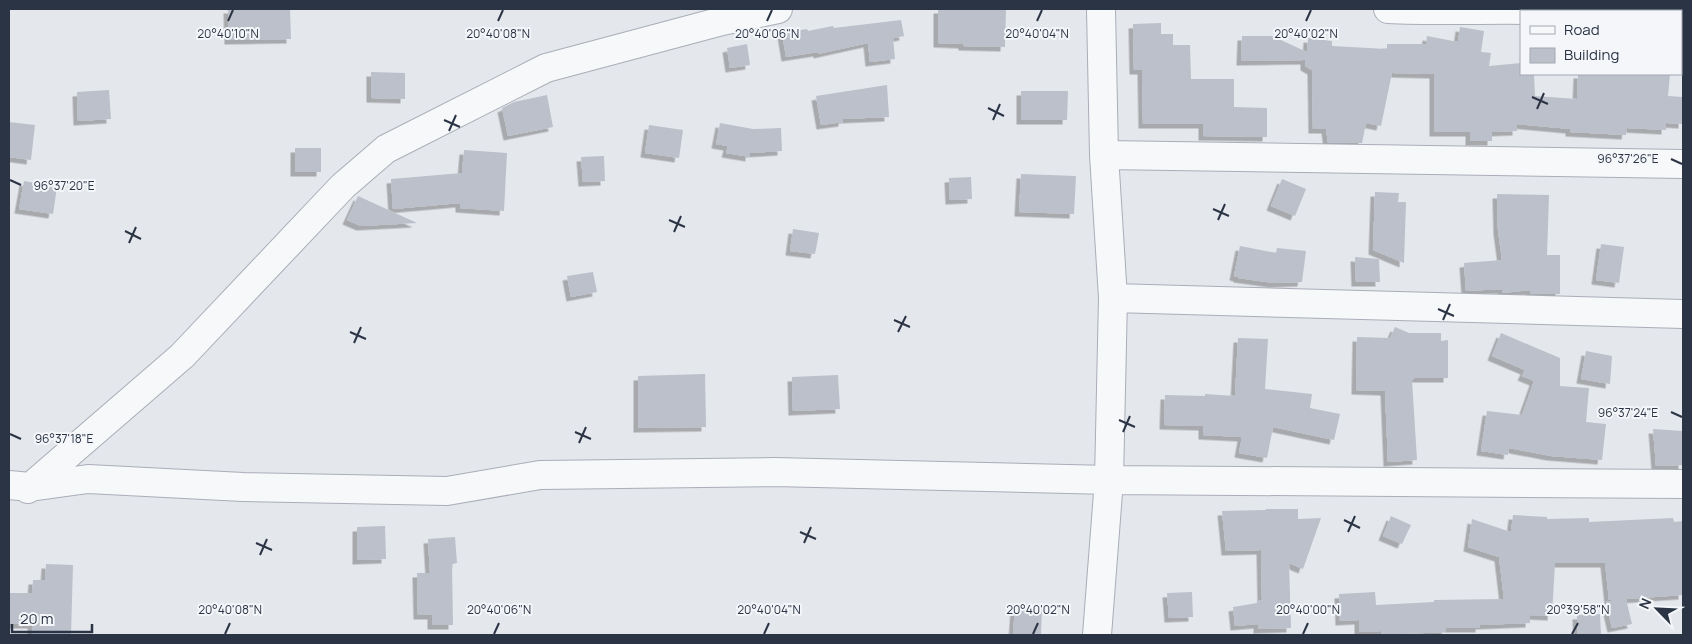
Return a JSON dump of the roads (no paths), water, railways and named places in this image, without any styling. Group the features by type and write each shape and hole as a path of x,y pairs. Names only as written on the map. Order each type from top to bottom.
{"street":[{"path":"16,491 182,356 344,186 386,149 546,68 722,21 778,9"},
{"path":"1097,635 1109,480 1113,298 1104,155 1101,9"},
{"path":"1388,9 1432,11 1520,10"},
{"path":"1104,155 1683,164"},
{"path":"1113,298 1683,314"},
{"path":"16,491 88,479 243,488 447,491 540,475 774,472 1109,480 1683,484"}]}
